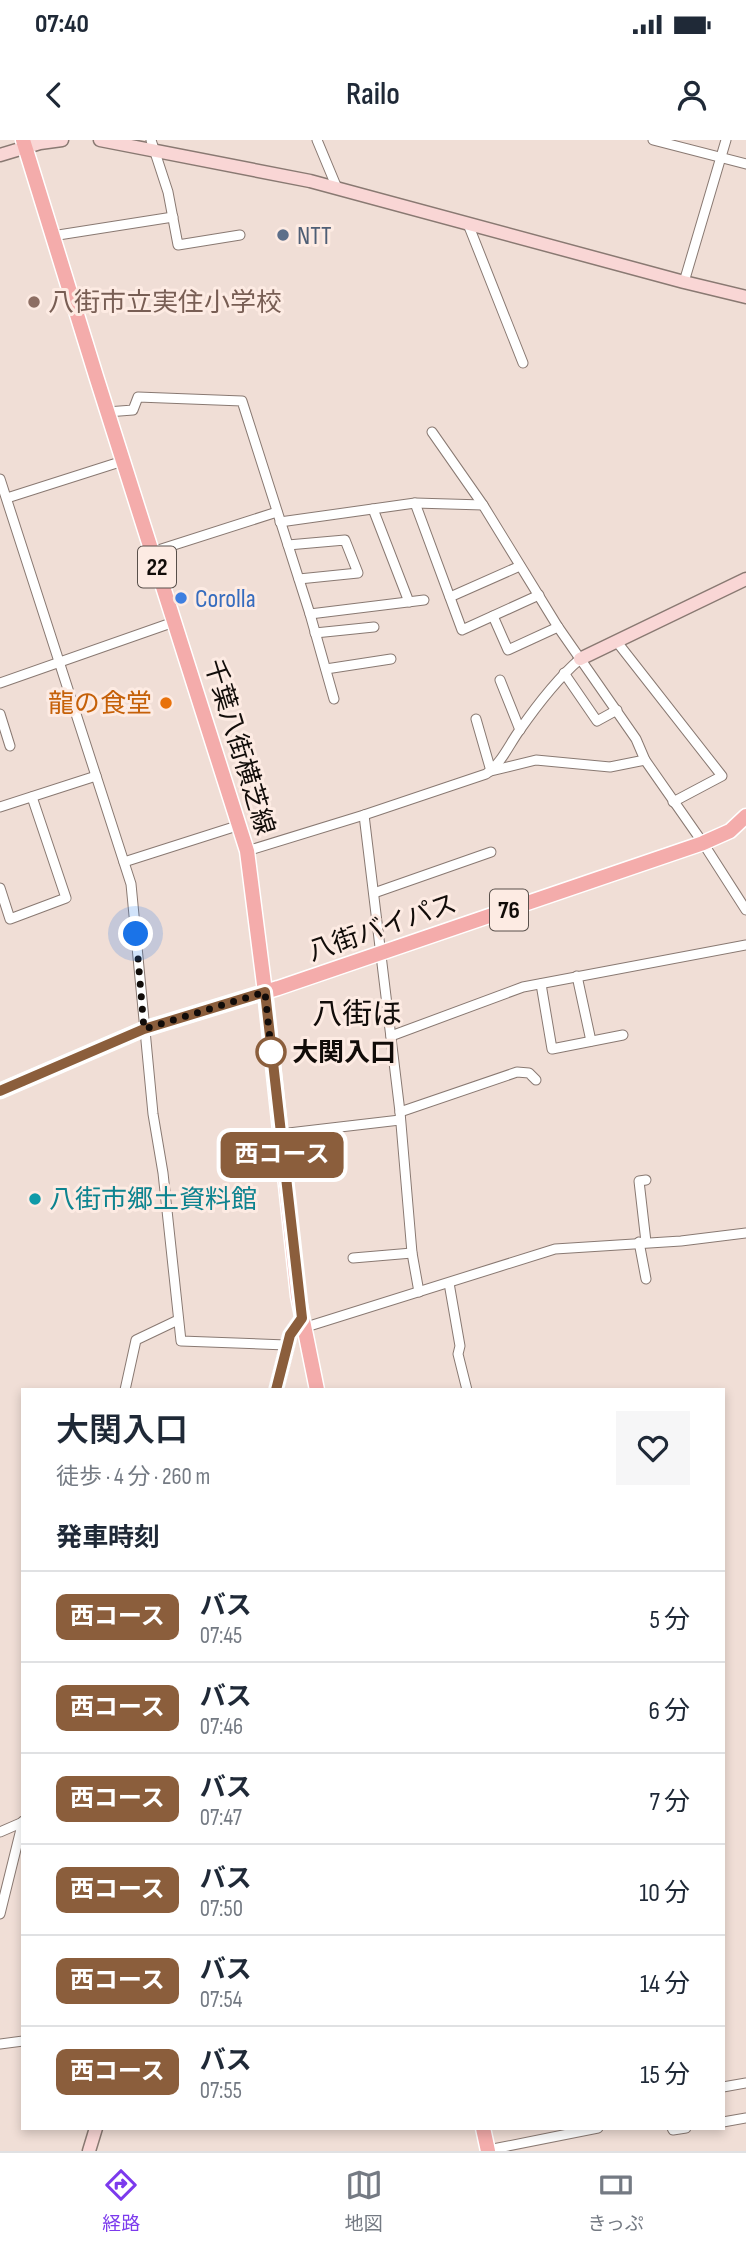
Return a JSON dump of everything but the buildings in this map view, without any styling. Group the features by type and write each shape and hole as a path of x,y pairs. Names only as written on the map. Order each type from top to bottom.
{"main road":[{"name":"千葉八街横芝線","path":"24,143 247,851 303,1323 317,1388"},
{"name":"八街バイパス","path":"265,992 703,843 730,831 746,816"},
{"name":"76","path":"0,1091 144,1029 265,992"},
{"path":"483,2130 488,2150"}],"street":[{"path":"0,155 24,143 62,140"},
{"path":"100,140 152,145 280,174 746,297"},
{"path":"317,140 337,188"},
{"path":"653,140 746,164"},
{"path":"684,282 726,140"},
{"path":"152,145 168,192 178,245 240,235"},
{"path":"52,236 173,217"},
{"path":"468,224 523,363"},
{"path":"107,412 133,410 138,397 242,401 310,614 334,699"},
{"path":"432,432 746,910"},
{"path":"7,498 123,461"},
{"path":"0,479 131,884 144,1029 181,1341 286,1345"},
{"path":"280,522 415,503 482,505"},
{"path":"415,503 462,630 539,595"},
{"path":"373,509 409,602"},
{"path":"152,552 277,512"},
{"path":"288,545 345,540 358,573 299,579"},
{"path":"450,597 520,566"},
{"path":"491,771 564,673 580,659 746,579"},
{"path":"310,614 425,600"},
{"path":"493,616 508,650 558,626"},
{"path":"0,683 174,622"},
{"path":"315,633 374,627"},
{"path":"617,642 722,776 673,802"},
{"path":"326,669 391,659"},
{"path":"564,673 597,721 617,710"},
{"path":"500,680 520,730"},
{"path":"0,714 10,746"},
{"path":"476,719 491,771"},
{"path":"247,851 364,815 491,771 536,760 610,767 645,760"},
{"path":"0,807 96,776"},
{"path":"0,887 10,919 66,898 32,797"},
{"path":"364,815 400,1116 412,1253 419,1292"},
{"path":"124,862 240,825"},
{"path":"374,893 491,852"},
{"path":"391,1036 523,987 746,945"},
{"path":"577,976 591,1041"},
{"path":"541,984 552,1049 623,1035"},
{"path":"280,1134 400,1116 517,1072 529,1073 536,1080"},
{"path":"646,1180 639,1181 646,1279"},
{"path":"276,1388 286,1345 293,1328 303,1323 419,1292 555,1249 681,1241 746,1233"},
{"path":"353,1258 412,1253"},
{"path":"449,1283 460,1346 458,1354 466,1388"},
{"path":"125,1388 136,1340 178,1320"},
{"path":"0,1832 21,1822"},
{"path":"0,1914 21,1829"},
{"path":"0,1868 13,1863"},
{"path":"0,2044 21,2041"},
{"path":"725,2087 746,2083"},
{"path":"725,2122 746,2118"},
{"path":"89,2151 95,2130"},
{"path":"488,2150 588,2130"}],"bus line":[{"name":"西コース","path":"0,1091 144,1029 265,992 302,1318 293,1328 286,1345 276,1388"}],"place":[{"name":"NTT","path":"283,235"},
{"name":"八街市立実住小学校","path":"34,302"},
{"name":"Corolla","path":"181,598"},
{"name":"龍の食堂","path":"166,703"},
{"name":"大関入口","path":"271,1052"},
{"name":"八街市郷土資料館","path":"35,1199"}],"district":[{"name":"八街ほ","path":"357,1014"}],"route":[{"path":"136,934 144,1029 265,992 272,1059 271,1052"}]}
